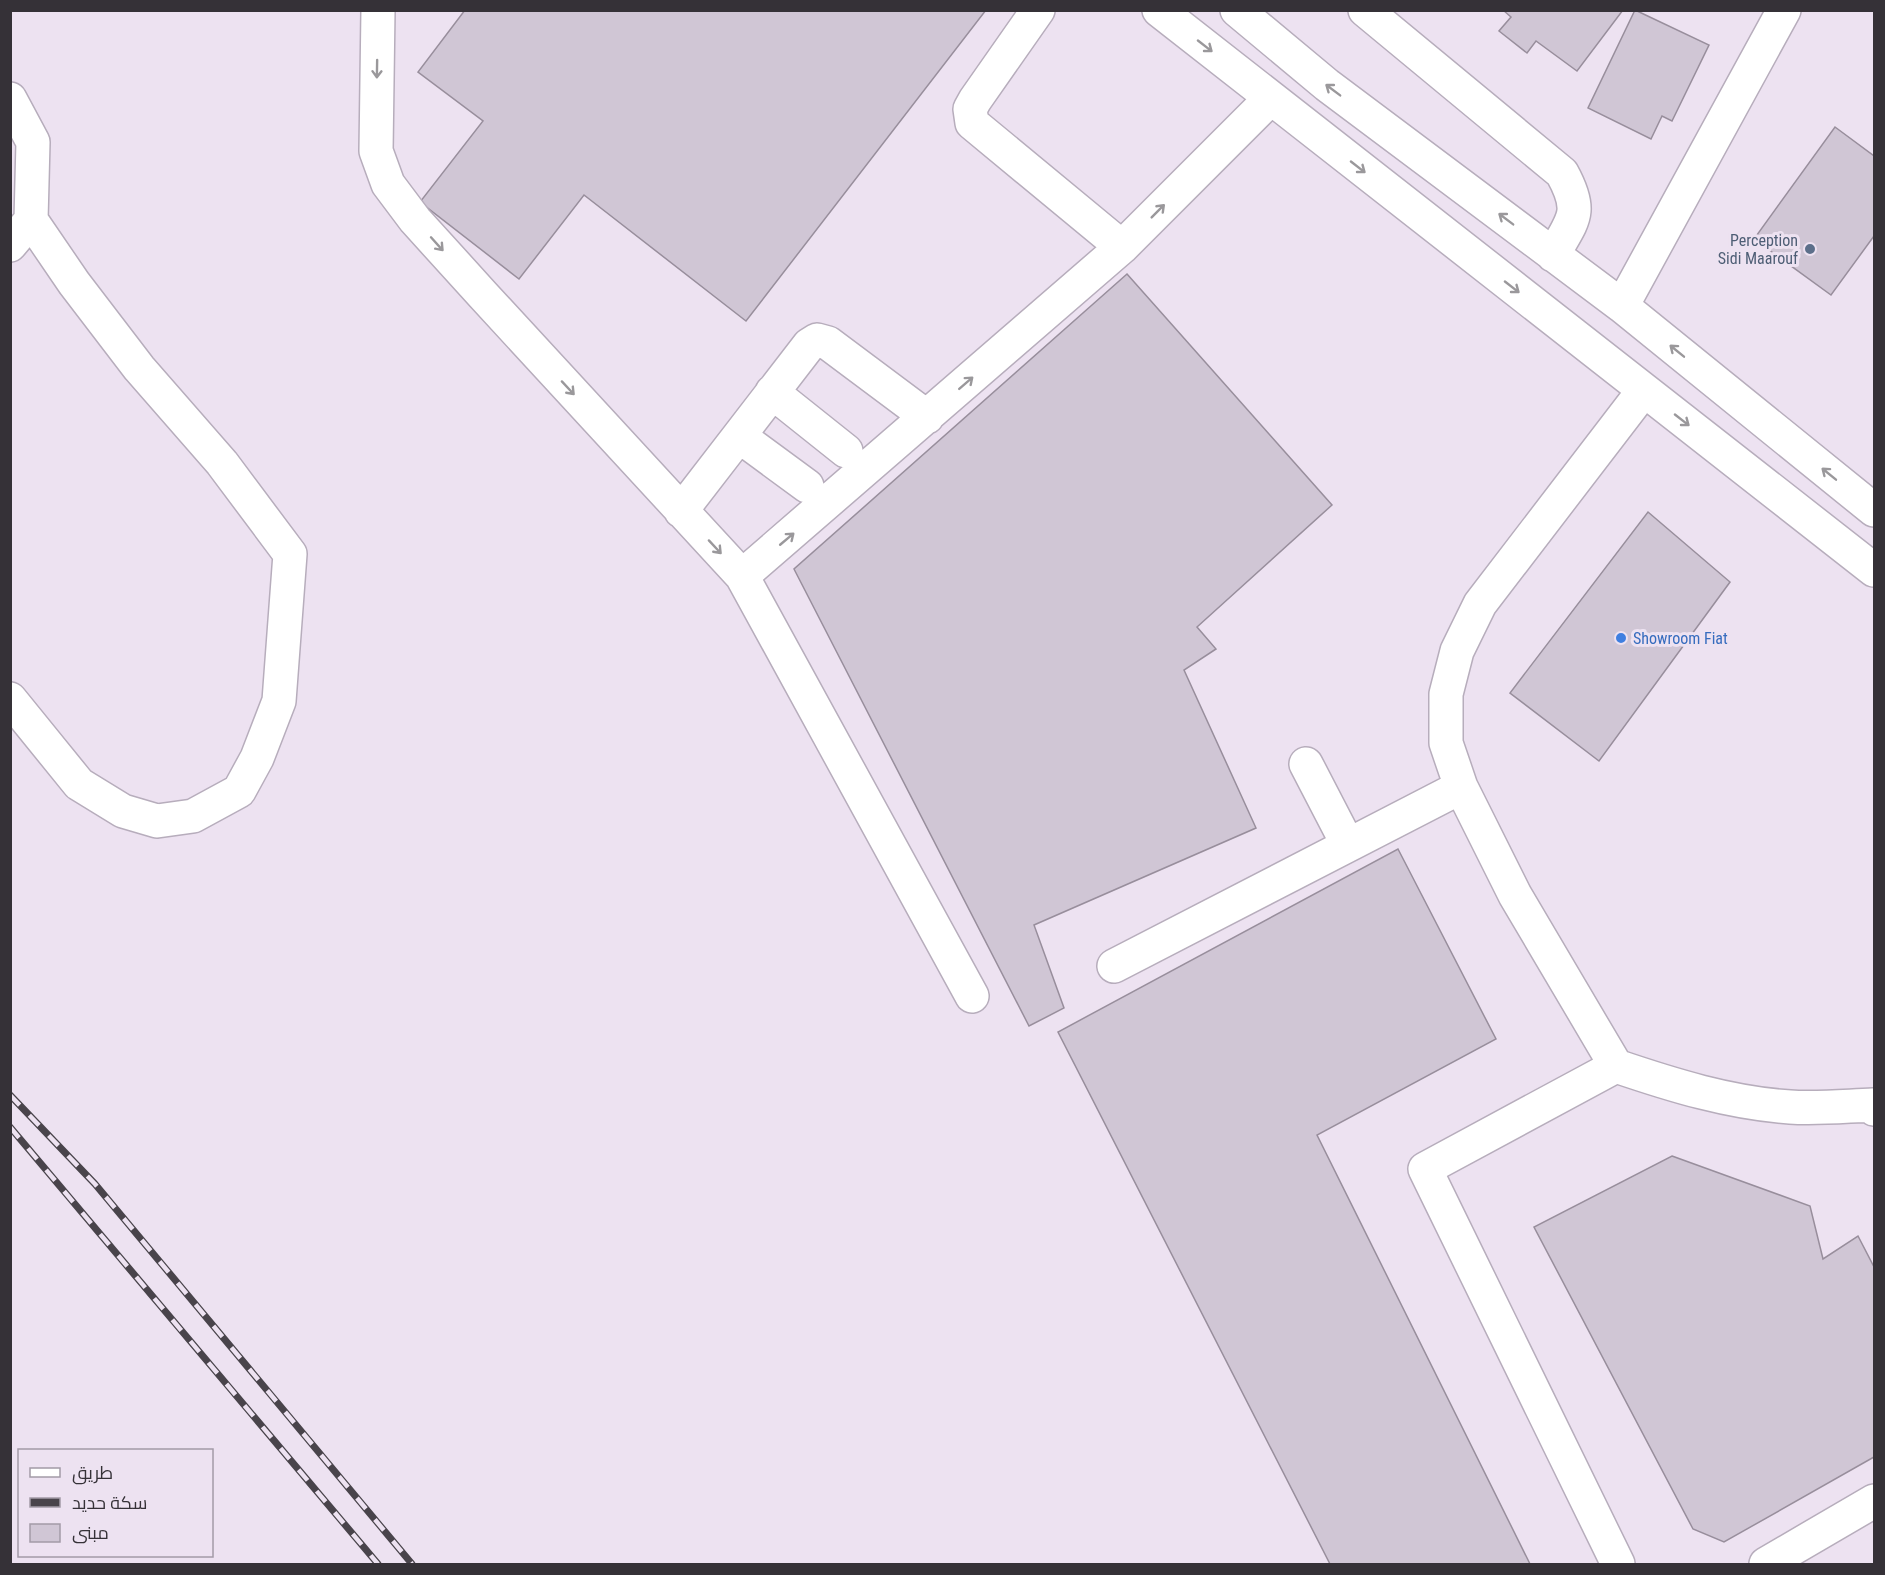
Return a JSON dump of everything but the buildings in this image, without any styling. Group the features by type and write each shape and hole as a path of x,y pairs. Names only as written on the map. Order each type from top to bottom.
{"street":[{"path":"378,10 375,151 388,184 422,228 742,576 972,996"},
{"path":"1038,10 975,100 970,109 972,123 1122,247"},
{"path":"1237,10 1327,85 1622,306 1875,510"},
{"path":"1365,10 1562,173 1574,195 1575,215 1553,255"},
{"path":"1622,306 1784,10"},
{"path":"1164,12 1875,570"},
{"path":"742,576 1122,247 1271,98"},
{"path":"10,99 33,142 31,220 74,283 132,358 222,463 290,554 279,701 257,758 238,791 194,816 157,821 123,811 79,784 10,699"},
{"path":"10,245 31,220"},
{"path":"681,511 809,345 817,340 828,343 927,417"},
{"path":"1644,390 1479,604 1456,651 1446,694 1446,743 1461,787 1515,895 1616,1066 1675,1086 1732,1100 1791,1108 1874,1106"},
{"path":"772,392 846,451"},
{"path":"739,435 807,486"},
{"path":"1306,764 1348,845"},
{"path":"1114,966 1461,787"},
{"path":"1616,1066 1425,1169 1618,1564"},
{"path":"1766,1564 1875,1501"}],"railway":[{"path":"10,1095 95,1184 412,1564"},
{"path":"10,1127 378,1564"}],"place":[{"name":"Perception Sidi Maarouf","path":"1810,249"},
{"name":"Showroom Fiat","path":"1621,638"}]}
